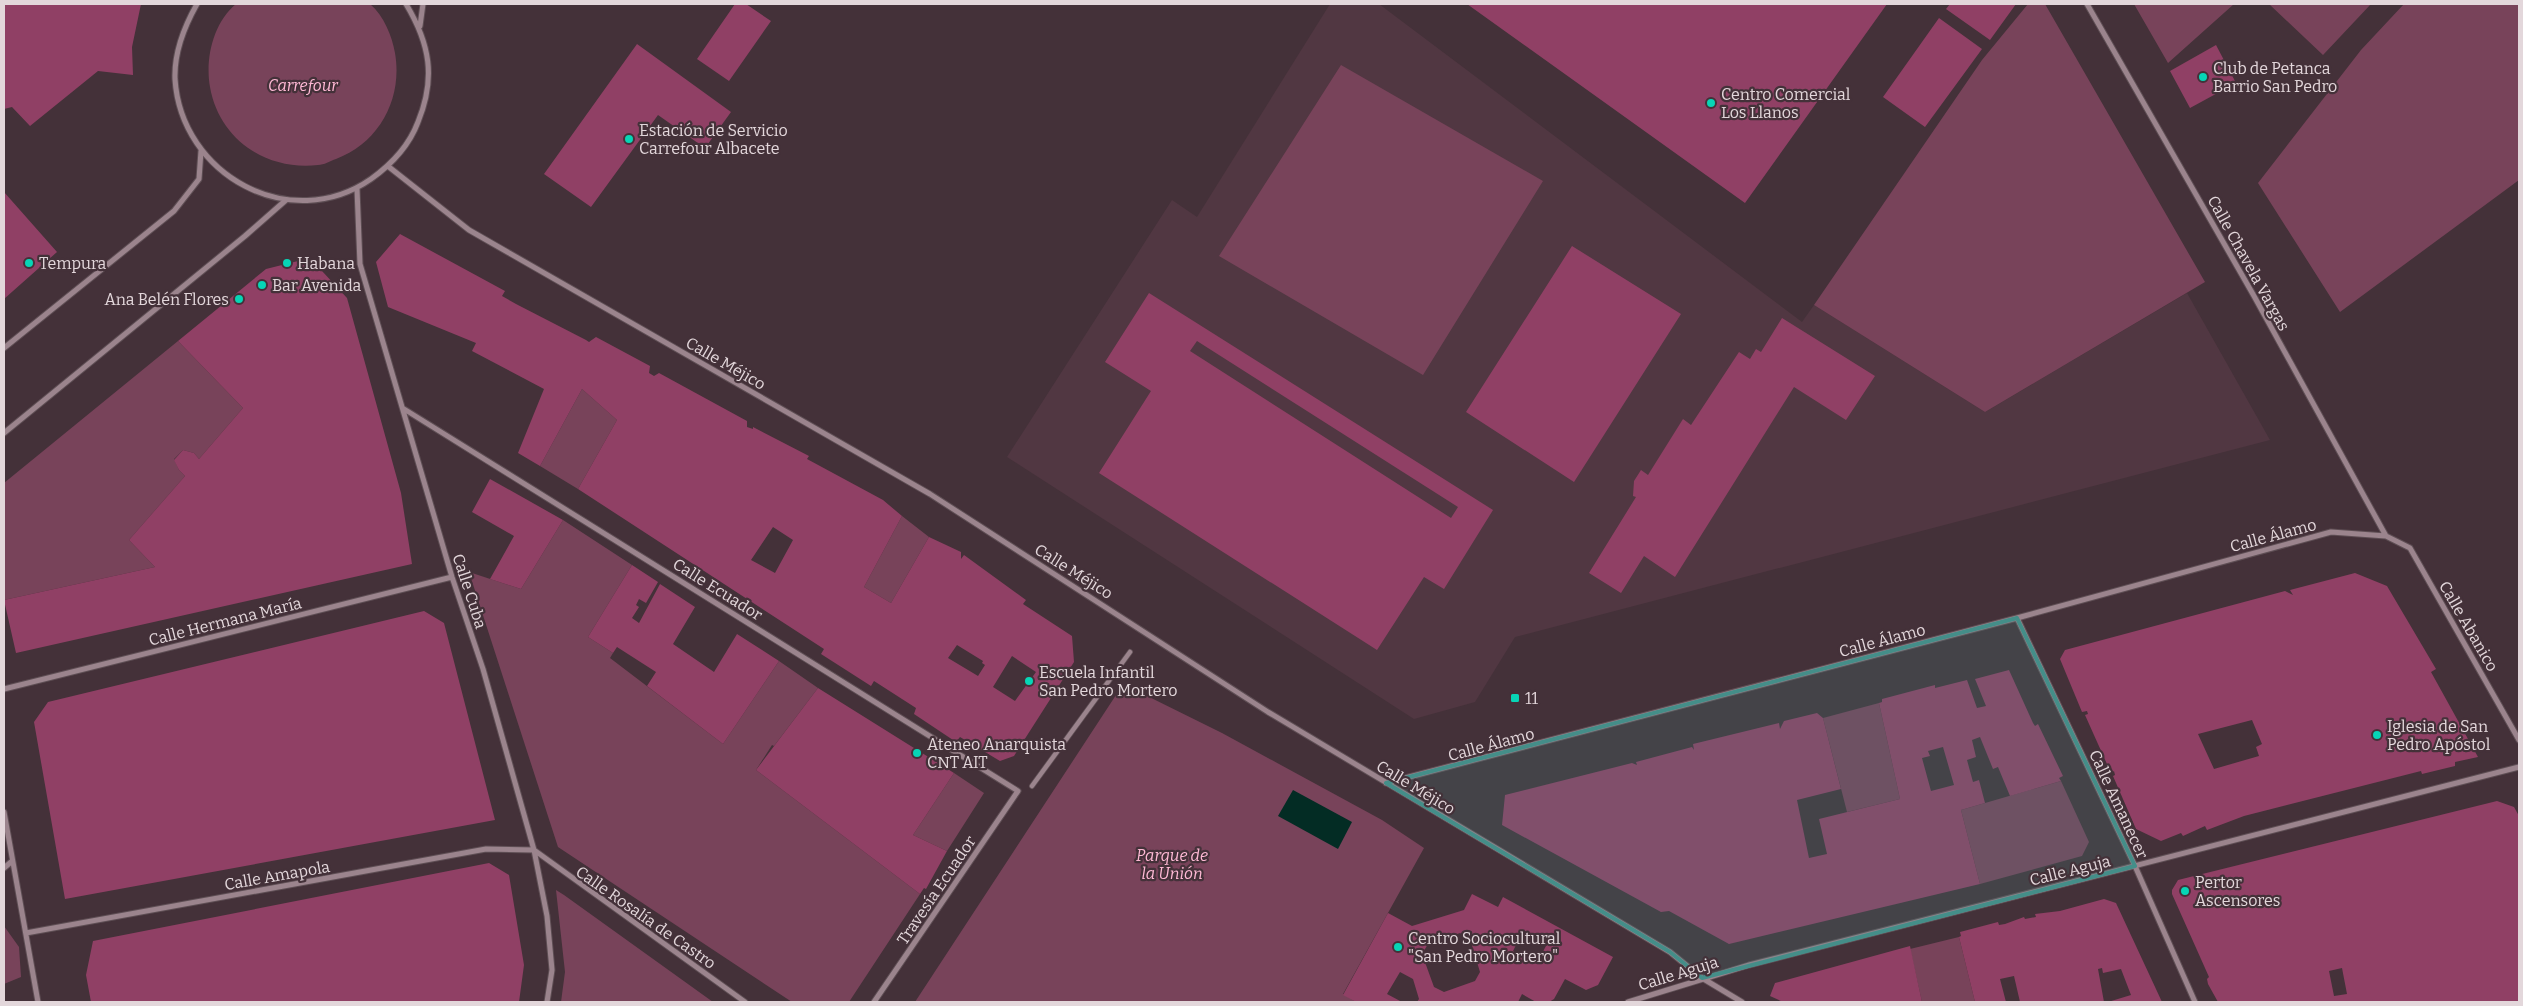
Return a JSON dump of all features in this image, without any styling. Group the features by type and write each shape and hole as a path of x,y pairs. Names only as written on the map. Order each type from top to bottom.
{"street":[{"path":"197,4 180,38 175,78 182,116 201,151 224,175 253,192 286,200 322,200 357,189 389,167 412,137 426,102 429,64 420,27 406,4"},
{"path":"420,27 422,4"},
{"name":"Calle Chavela Vargas","path":"2087,4 2254,296 2386,536"},
{"path":"4,348 174,211 199,179 201,151"},
{"name":"Calle Méjico","path":"389,167 469,230 930,494 1268,712 1670,952 1702,978 1742,1002"},
{"name":"Calle Cuba","path":"357,189 360,264 452,577 483,669 534,850 549,934 552,970 547,1002"},
{"path":"4,433 245,236 286,200"},
{"name":"Calle Ecuador","path":"404,409 1018,791"},
{"name":"Calle Álamo","path":"1386,783 2017,618 2331,532 2386,536"},
{"name":"Calle Abanico","path":"2386,536 2410,548 2519,740"},
{"name":"Calle Hermana María","path":"4,689 452,577"},
{"name":"Calle Amanecer","path":"2017,618 2135,866 2195,1002"},
{"path":"1032,786 1130,652"},
{"name":"Calle Aguja","path":"1628,1002 1749,964 2519,767"},
{"name":"Travesía Ecuador","path":"874,1002 1018,791"},
{"path":"4,812 11,862 38,1002"},
{"name":"Calle Amapola","path":"26,933 486,849 534,850"},
{"name":"Calle Rosalía de Castro","path":"534,850 745,1002"},
{"path":"4,868 11,862"}],"highlighted area":[{"path":"2017,618 2135,866 1702,978 1670,952 1386,783"}],"shaded area":[{"path":"1330,4 1379,4 1802,322 1814,305 1985,412 2187,293 2270,440 1515,637 1475,702 1414,719 1007,457 1172,200 1197,217"},
{"path":"1293,790 1352,822 1338,849 1278,816"}],"green space":[{"name":"Carrefour","path":"236,4 370,4 383,20 392,40 397,70 391,103 376,131 351,152 325,164 299,166 280,163 263,157 248,148 234,136 223,122 215,106 210,87 209,65 212,42 216,31 228,12"},
{"path":"2028,4 2045,4 2205,282 1985,412 1814,305 1982,60"},
{"path":"2134,4 2234,4 2168,63"},
{"path":"2269,4 2371,4 2323,55"},
{"path":"2404,4 2519,4 2519,180 2340,312 2258,183 2361,50"},
{"path":"1341,65 1543,181 1423,375 1219,256"},
{"path":"178,341 243,408 199,459 194,453 183,450 174,459 179,470 185,476 129,540 155,567 4,600 4,483"},
{"path":"582,389 617,420 578,489 540,466"},
{"path":"902,516 929,537 891,603 864,587"},
{"path":"563,520 632,565 588,637 613,653 610,658 723,744 779,661 818,688 774,746 772,745 756,770 920,894 849,1002 792,1002 558,847 469,572 521,589"},
{"name":"Parque de la Unión","path":"1129,687 1222,733 1382,820 1424,848 1343,994 1356,1002 915,1002 1118,692"},
{"path":"1879,703 1900,799 1847,812 1823,718"},
{"path":"954,773 984,793 947,851 913,835"},
{"path":"2061,781 2089,842 2082,856 1980,884 1961,810"},
{"path":"556,890 713,1002 561,1002 565,972"},
{"path":"4,926 19,947 21,977 4,984"},
{"path":"1959,937 1975,1002 1922,1002 1910,949"}],"building":[{"path":"4,4 141,4 132,47 133,75 98,71 30,126 12,107 4,109"},
{"path":"735,4 746,4 771,21 729,81 697,59"},
{"name":"Centro Comercial Los Llanos","path":"1467,4 1887,4 1745,203"},
{"path":"1950,4 2016,4 1990,40 1946,9"},
{"path":"1939,18 1982,49 1925,127 1883,97"},
{"path":"637,44 731,112 705,148 658,115 591,207 544,174"},
{"name":"Club de Petanca Barrio San Pedro","path":"2216,45 2236,83 2190,108 2170,71"},
{"path":"4,192 57,252 4,299"},
{"path":"400,234 505,291 502,296 516,304 589,342 596,337 650,366 649,373 654,376 659,373 747,421 747,427 753,429 753,427 809,456 807,459 883,500 902,516 864,587 891,603 929,537 961,552 961,559 964,555 1026,600 1023,604 1072,636 1074,662 1014,756 1000,761 960,737 956,742 914,714 916,708 874,681 871,686 821,654 824,649 578,489 617,420 582,389 540,466 518,453 544,389 472,351 476,343 388,307 376,262","holes":["773,527 793,540 775,573 751,560","957,645 983,661 982,663 985,665 978,676 948,658","1012,656 1036,672 1015,701 993,687"]},
{"path":"1572,246 1681,314 1574,482 1466,412"},
{"path":"310,258 347,298 401,493 412,564 16,653 4,600 155,567 129,540 185,476 179,470 174,460 183,450 194,453 199,459 243,408 178,341 266,269"},
{"path":"1149,293 1493,510 1444,589 1424,577 1377,650 1099,473 1151,391 1105,362","holes":["1197,341 1458,507 1451,518 1190,351"]},
{"path":"1782,318 1875,376 1846,420 1794,387 1675,577 1644,556 1621,593 1589,573 1636,497 1633,496 1634,481 1641,470 1648,475 1683,419 1691,425 1739,352 1750,359 1756,349 1761,352"},
{"path":"490,479 563,520 521,589 490,579 514,536 472,512"},
{"path":"632,565 658,582 646,603 639,599 636,605 639,607 632,618 639,623 660,584 695,607 673,644 714,672 737,634 779,661 723,744 647,686 656,672 617,647 613,653 588,637"},
{"path":"2355,573 2387,586 2436,669 2431,672 2478,757 2455,762 2455,766 2422,774 2421,771 2244,816 2207,830 2205,826 2183,836 2181,833 2161,841 2136,829 2113,776 2115,775 2114,771 2111,773 2085,715 2088,714 2087,711 2082,712 2060,659 2065,650 2285,591 2293,595 2290,590","holes":["2252,720 2262,744 2256,747 2259,756 2214,769 2198,734"]},
{"path":"424,611 444,623 495,820 65,899 34,722 48,702"},
{"path":"2009,670 2033,723 2035,726 2038,724 2063,776 2059,778 2061,781 2010,796 1998,767 1993,769 1980,737 1972,740 1976,757 1967,760 1973,782 1979,780 1985,803 1961,810 1980,884 1729,944 1669,911 1661,912 1502,825 1505,795 1632,763 1637,765 1636,762 1692,747 1694,750 1693,744 1779,723 1780,729 1784,721 1817,713 1823,718 1841,789 1797,800 1809,858 1827,854 1819,819 1900,799 1879,703 1882,702 1882,699 1935,685 1935,688 1967,680 1977,708 1986,706 1975,679","holes":["1943,747 1954,785 1931,791 1922,758 1930,756 1928,751"]},
{"path":"818,688 954,773 913,835 947,851 926,889 924,888 920,894 756,770"},
{"path":"2497,801 2514,807 2519,816 2519,1002 2218,1002 2208,984 2207,979 2209,977 2172,894 2172,890 2178,880","holes":["2342,968 2347,994 2334,996 2329,971"]},
{"path":"489,863 509,875 524,965 519,1002 91,1002 86,975 93,941"},
{"name":"Centro Sociocultural \"San Pedro Mortero\"","path":"1472,894 1498,907 1503,897 1613,957 1598,985 1586,990 1565,979 1554,999 1549,1002 1536,1002 1522,994 1518,1002 1417,1002 1419,999 1413,979 1400,972 1387,994 1402,1002 1356,1002 1343,995 1388,913 1412,926 1464,910","holes":["1523,931 1547,944 1537,963 1513,951","1460,933 1470,939 1480,972 1475,981 1444,992 1434,987 1422,954 1428,944"]},
{"path":"2104,899 2116,903 2162,1002 2108,1002 2131,995 2121,969 2103,973 2102,968 2098,969 2104,1002 2020,1002 2014,976 2000,979 2006,1002 1975,1002 1959,937 1961,936 1960,932 1998,922 1999,925 2024,917 2025,919 2036,917 2035,914 2060,911"},
{"path":"1910,946 1922,1002 1783,1002 1770,996 1775,983"}],"place":[{"name":"Club de Petanca Barrio San Pedro","path":"2203,77"},
{"name":"Centro Comercial Los Llanos","path":"1711,103"},
{"name":"Estación de Servicio Carrefour Albacete","path":"629,139"},
{"name":"Tempura","path":"29,263"},
{"name":"Habana","path":"287,263"},
{"name":"Bar Avenida","path":"262,285"},
{"name":"Ana Belén Flores","path":"239,299"},
{"name":"Escuela Infantil San Pedro Mortero","path":"1029,681"},
{"name":"11","path":"1515,698"},
{"name":"Iglesia de San Pedro Apóstol","path":"2377,735"},
{"name":"Ateneo Anarquista CNT AIT","path":"917,753"},
{"name":"Pertor Ascensores","path":"2185,891"},
{"name":"Centro Sociocultural \"San Pedro Mortero\"","path":"1398,947"}]}
